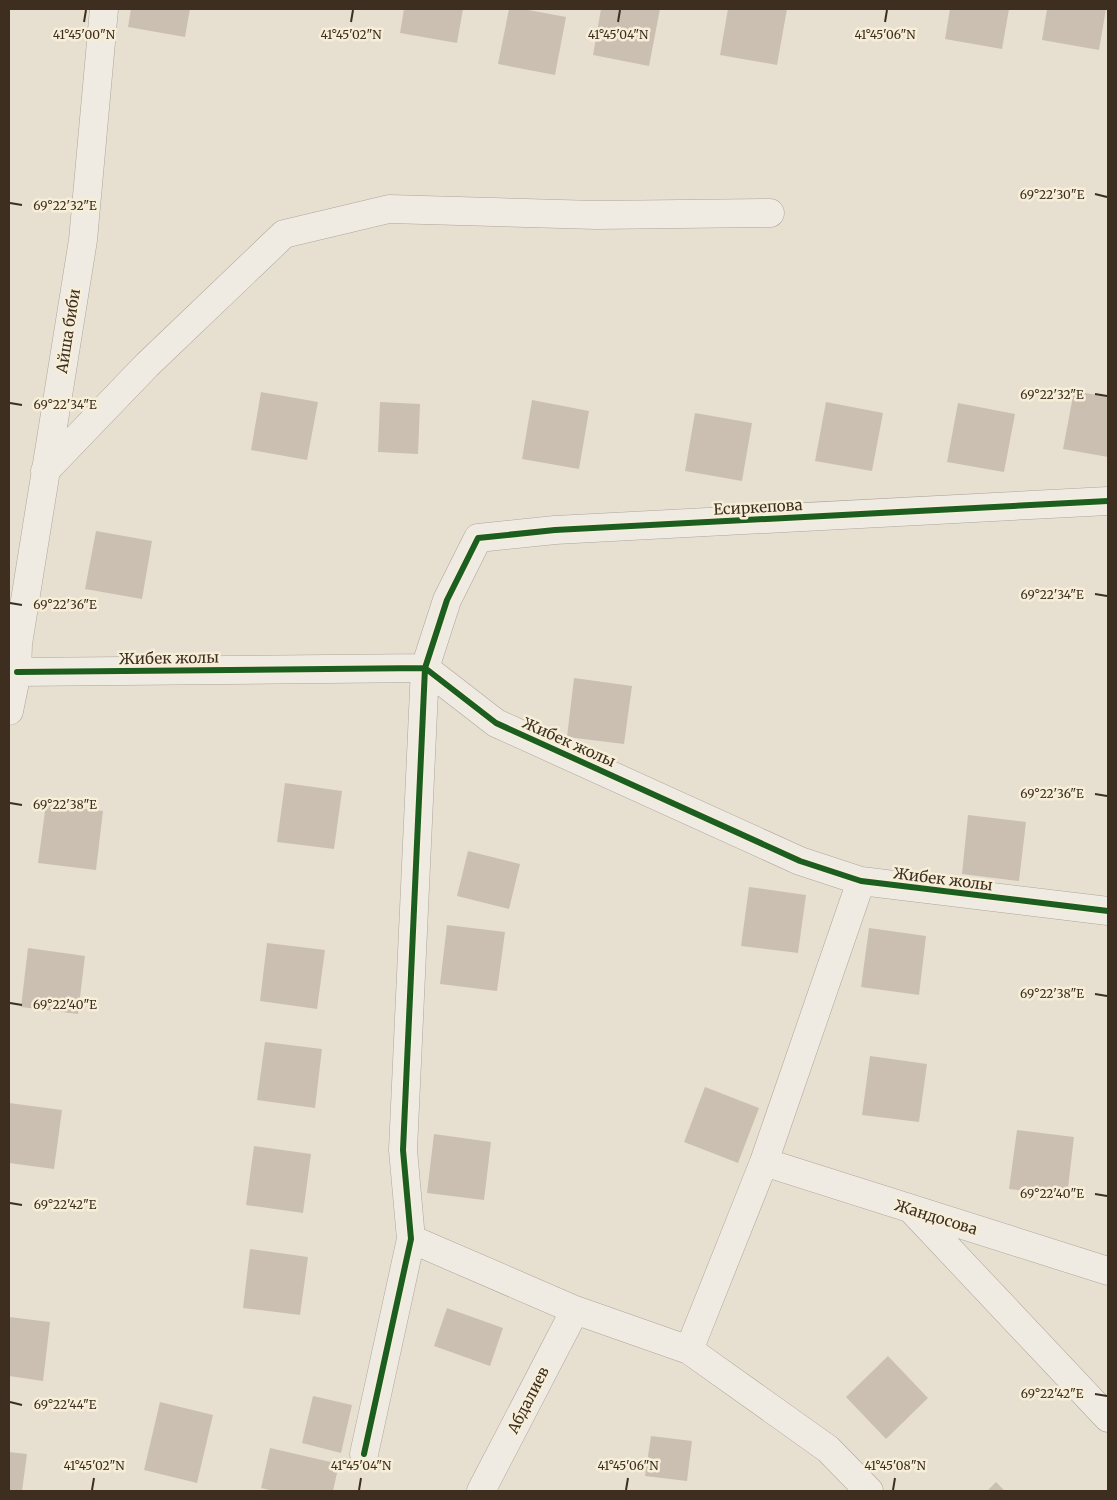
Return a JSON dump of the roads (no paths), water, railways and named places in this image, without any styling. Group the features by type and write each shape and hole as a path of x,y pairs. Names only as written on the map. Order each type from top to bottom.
{"street":[{"name":"Айша биби","path":"9,711 17,672 13,643 46,471 83,240 104,9"},
{"path":"46,471 147,365 284,234 389,209 596,215 770,213"},
{"name":"Есиркепова","path":"424,668 447,600 478,538 555,530 1108,501"},
{"path":"364,1454 411,1239 403,1150 424,668"},
{"name":"Жибек жолы","path":"17,672 424,668 496,723 800,861 861,881 1108,911"},
{"path":"689,1350 764,1162 861,881"},
{"name":"Жандосова","path":"764,1162 1108,1271"},
{"path":"911,1209 1108,1418"},
{"path":"411,1239 575,1310 689,1350 828,1449 869,1491"},
{"name":"Абдалиев","path":"482,1491 575,1310"}]}
